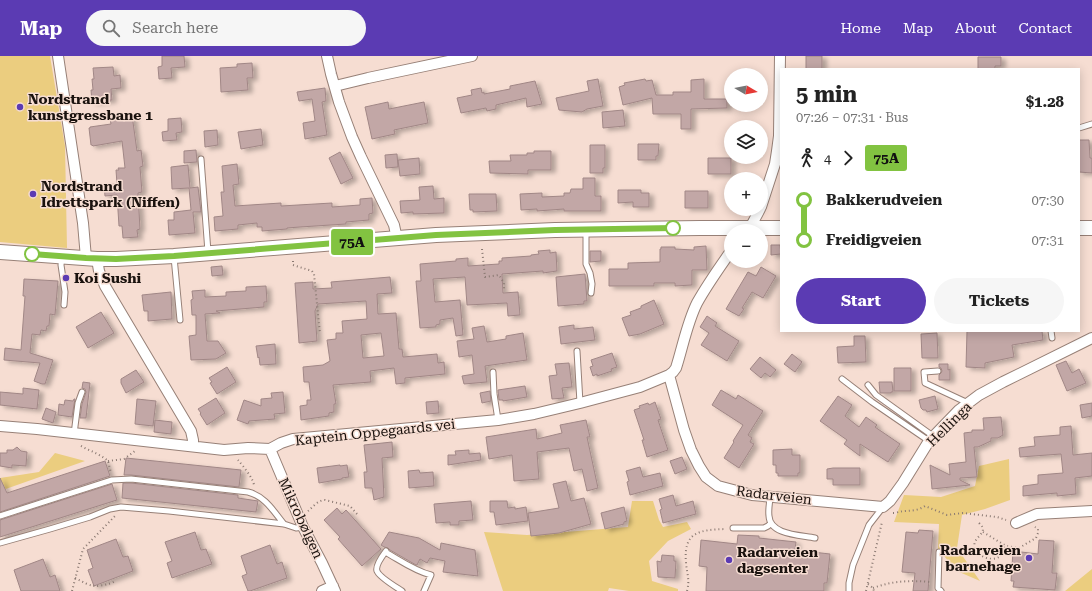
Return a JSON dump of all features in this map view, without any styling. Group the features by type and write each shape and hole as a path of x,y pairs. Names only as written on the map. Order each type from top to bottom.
{"street":[{"path":"58,56 84,223 91,258 100,271 105,286 191,430 193,446"},
{"path":"327,56 339,102 352,137 394,225 397,239"},
{"path":"335,86 472,56"},
{"path":"768,185 778,151 780,56"},
{"path":"748,224 754,216"},
{"path":"768,228 780,228"},
{"path":"1080,228 1092,228"},
{"path":"0,252 116,259 174,256 436,235 586,229 724,229"},
{"path":"669,375 676,368 692,315 713,277 724,261"},
{"name":"Hellinga","path":"883,507 890,501 903,483 931,439 959,410 979,395 1003,382 1092,338"},
{"name":"Kaptein Oppegaards vei","path":"0,426 224,450 248,448 270,449 293,439 498,420 534,414 640,387 669,375"},
{"name":"Radarveien","path":"669,375 691,450 706,477 718,486 752,495 883,507"},
{"name":"Mikrobølgen","path":"270,449 301,522 334,589 322,591"},
{"path":"1016,523 1037,514 1092,511"}],"lane":[{"path":"1080,128 1092,124"},
{"path":"201,159 209,253"},
{"path":"586,229 586,264 590,273 592,284 591,293"},
{"path":"62,256 62,278 65,292 64,305"},
{"path":"174,256 180,320"},
{"path":"1051,332 1052,338"},
{"path":"577,351 580,403"},
{"path":"938,371 924,372 924,383 968,403"},
{"path":"493,372 494,394 498,420"},
{"path":"842,379 872,402 931,439"},
{"path":"868,385 876,394 931,439"},
{"path":"76,434 78,403 82,392"},
{"path":"0,516 112,480 131,479 254,494 262,499 284,524"},
{"path":"770,496 769,516 770,523 774,527 792,534 815,538"},
{"path":"0,543 90,517 110,509 121,507 284,524 296,528 301,522"},
{"path":"849,591 849,583 853,565 869,525 883,507"},
{"path":"733,528 764,528 770,523"},
{"path":"402,591 380,575 377,571 377,567 386,551 410,567 425,574 431,575 424,591"},
{"path":"939,552 937,583 938,588 942,591"}],"path":[{"path":"482,249 484,277 499,276 504,284 504,289"},
{"path":"293,261 293,265 312,271 314,274 320,334"},
{"path":"76,434 77,444 89,451 103,456 108,461 112,480"},
{"path":"108,461 124,459 140,448"},
{"path":"236,457 255,484 254,488"},
{"path":"301,522 322,500 350,506 357,514"},
{"path":"866,591 882,526 883,507 895,513 905,510 918,510 925,506 947,515 963,513 997,517 1016,523"},
{"path":"72,591 82,549 116,515 121,507"},
{"path":"978,523 982,526 983,532 1006,546 1019,548 1036,538 1038,529 1035,527"},
{"path":"686,591 689,577 686,556 687,545 694,534 701,531 733,528"},
{"path":"983,532 977,538 974,545 976,550 982,555 989,558 997,558 1006,546"},
{"path":"75,578 95,587 112,583 114,581"},
{"path":"868,584 873,590 882,585 899,582 919,581 937,583"}],"shaded area":[{"name":"Nordstrand Idrettspark (Niffen)","path":"0,56 50,56 65,146 67,248 0,242"},
{"path":"55,453 85,461 0,491 0,478 39,472"},
{"path":"1009,459 1010,500 962,515 957,548 980,581 957,571 938,549 939,524 894,522 904,495 941,497 975,486 979,466"},
{"path":"632,501 653,501 659,520 663,527 687,522 691,529 668,541 649,561 652,581 678,589 678,591 629,591 609,588 608,591 503,591 484,532 527,535 628,527"},
{"path":"1092,569 1092,591 1065,591"}],"building":[{"path":"162,56 184,56 185,67 171,68 172,78 159,79 158,67 162,66"},
{"path":"806,56 822,56 822,68 806,68"},
{"path":"978,57 1001,57 1001,66 995,66 995,68 978,68"},
{"path":"252,63 253,78 247,78 248,90 221,92 220,68 237,67 237,64"},
{"path":"113,67 114,76 120,75 121,88 111,89 112,100 92,102 91,90 93,90 92,79 94,79 93,68"},
{"path":"598,79 603,106 587,109 582,112 559,110 556,98 589,91 587,81"},
{"path":"645,79 646,81 652,80 656,95 673,95 673,92 691,92 691,80 704,79 704,99 724,99 724,108 691,109 691,129 681,129 681,114 653,114 652,98 623,105 619,87 625,85 624,83"},
{"path":"535,81 542,104 527,107 526,98 496,105 496,109 487,111 486,108 461,113 457,98 472,95 471,90 481,88 482,93 484,92 484,94 510,89 510,86"},
{"path":"325,88 326,101 322,102 327,135 305,139 303,123 315,121 312,99 299,101 297,92"},
{"path":"388,102 389,109 424,102 428,123 394,130 395,134 372,139 365,107"},
{"path":"623,110 625,126 603,128 602,112"},
{"path":"132,115 137,151 141,150 143,166 140,167 142,192 138,193 140,229 137,230 138,237 123,238 122,226 119,226 117,195 105,196 104,185 117,184 116,170 119,170 118,168 125,168 122,141 93,146 91,145 89,128 111,124 110,119"},
{"path":"181,118 182,132 176,133 177,140 163,141 162,132 168,131 168,119"},
{"path":"261,129 263,145 241,149 238,132"},
{"path":"217,130 218,145 205,147 204,131"},
{"path":"1080,140 1089,140 1090,158 1092,158 1092,173 1080,172"},
{"path":"638,144 659,144 658,156 656,156 656,160 638,160"},
{"path":"590,145 605,145 605,168 603,168 603,173 590,173"},
{"path":"196,150 197,162 184,163 184,151"},
{"path":"534,151 551,151 551,170 528,170 528,174 490,173 489,161 511,161 510,155 527,155 527,153 534,153"},
{"path":"340,152 353,178 341,184 329,158"},
{"path":"397,154 398,167 386,168 385,155"},
{"path":"419,158 420,174 400,176 398,160"},
{"path":"708,158 724,158 724,164 731,164 731,172 724,172 724,174 708,174"},
{"path":"237,164 239,184 233,185 235,206 281,203 281,206 332,203 332,207 360,205 360,199 372,198 373,213 369,214 369,220 346,222 346,224 262,231 262,227 257,227 257,223 238,225 238,229 215,231 214,217 223,216 221,192 224,192 222,166"},
{"path":"188,165 190,188 198,187 201,212 193,212 195,233 169,235 168,220 174,220 174,212 191,210 189,188 172,189 171,167"},
{"path":"583,178 595,178 595,196 601,196 601,211 564,211 564,209 537,211 537,209 521,210 520,194 542,193 542,197 564,196 564,193 570,193 571,189 583,189"},
{"path":"433,186 434,199 444,198 444,213 401,213 400,201 420,200 419,187"},
{"path":"618,190 641,190 641,193 649,193 649,207 633,207 633,202 618,203"},
{"path":"685,191 708,191 708,208 685,208"},
{"path":"469,194 496,194 497,211 473,212 473,210 470,210"},
{"path":"771,245 780,245 780,254 771,255"},
{"path":"706,246 707,270 692,270 692,285 675,286 675,283 654,283 654,286 609,286 609,269 628,269 628,263 660,262 661,247 675,247 675,249 694,250 694,247"},
{"path":"550,250 550,253 556,252 557,271 543,273 543,271 502,274 503,293 518,292 520,315 508,316 507,303 467,305 465,277 433,279 435,302 460,300 463,335 456,336 453,318 440,320 440,324 436,325 436,327 420,328 416,281 421,281 420,264 456,261 456,259 468,258 468,266 499,264 499,261 502,261 502,258 531,256 539,254 538,251"},
{"path":"590,251 601,251 601,261 590,262"},
{"path":"222,266 223,275 212,276 211,267"},
{"path":"760,268 763,268 776,276 763,298 752,292 739,316 726,309 748,272 756,276"},
{"path":"585,274 587,301 584,301 584,304 558,306 556,277"},
{"path":"390,277 392,293 377,294 378,314 396,313 399,349 402,349 403,357 437,354 438,363 444,362 445,374 405,378 405,383 396,384 394,368 370,371 371,382 333,385 336,404 334,404 334,412 329,413 329,416 301,420 300,406 307,405 307,400 311,400 309,382 304,382 303,367 323,365 330,361 327,340 336,339 336,333 343,333 342,321 367,319 366,301 318,304 315,311 317,341 299,343 295,283 313,282 313,289 332,288 331,282","holes":["381,333 384,356 363,358 361,335"]},
{"path":"24,279 58,281 55,315 50,314 49,326 47,326 46,331 41,330 40,335 32,334 30,353 53,360 45,384 34,381 40,363 4,360 5,348 21,350 25,296 23,296"},
{"path":"266,286 267,302 264,302 264,307 216,311 220,313 205,314 207,341 218,341 226,353 216,359 191,360 189,336 196,335 196,315 192,315 192,291 205,290 205,297 226,296 226,292 246,291 246,287"},
{"path":"171,292 172,319 148,321 148,311 144,311 142,295"},
{"path":"654,300 664,324 640,334 629,336 622,318 631,315 630,312 641,308 641,306"},
{"path":"101,312 114,333 88,348 76,327"},
{"path":"707,316 717,323 715,326 739,341 727,361 701,345 709,333 700,327"},
{"path":"574,325 574,329 593,327 595,340 561,344 559,327"},
{"path":"484,326 487,342 506,339 506,336 523,333 527,360 485,366 487,382 464,384 462,376 474,374 472,355 459,357 457,341 474,339 472,328"},
{"path":"967,332 1042,332 1043,340 1012,345 1014,357 985,363 985,368 966,367"},
{"path":"937,333 938,358 922,358 921,334"},
{"path":"854,336 865,336 866,362 838,363 837,347 854,346"},
{"path":"275,344 276,364 260,365 256,346"},
{"path":"612,353 617,367 611,369 612,371 593,376 590,367 593,366 591,360"},
{"path":"792,354 802,362 795,372 784,364"},
{"path":"760,357 776,370 770,377 765,373 761,378 750,369"},
{"path":"1066,361 1072,373 1079,369 1086,383 1067,391 1056,365"},
{"path":"569,363 572,387 562,388 564,398 552,399 549,376 557,375 555,364"},
{"path":"939,364 948,364 948,370 950,369 950,380 939,380 939,375 942,371"},
{"path":"227,367 236,382 217,394 210,383 212,382 209,378"},
{"path":"894,368 911,368 911,391 894,391"},
{"path":"136,370 144,382 126,393 121,383 121,379"},
{"path":"83,382 90,383 86,418 80,418 86,392 85,389 82,388"},
{"path":"879,382 892,382 893,392 880,393"},
{"path":"525,386 527,397 503,401 499,400 498,390"},
{"path":"23,388 39,390 37,409 0,405 0,392 23,394"},
{"path":"721,390 736,399 738,395 763,411 748,435 752,438 750,442 754,444 739,468 724,458 743,425 712,405"},
{"path":"490,391 491,401 482,403 480,393"},
{"path":"283,392 285,413 274,414 275,419 249,421 248,424 237,420 244,400 261,406 261,399 272,398 271,393"},
{"path":"838,396 852,405 845,416 859,427 866,417 877,425 875,427 900,444 888,462 860,444 860,456 844,444 847,440 820,421"},
{"path":"935,396 938,409 927,412 921,408 919,400"},
{"path":"216,398 225,413 207,425 198,409"},
{"path":"74,399 72,417 58,415 59,404 64,405 65,400 73,401"},
{"path":"137,399 156,401 153,426 135,424"},
{"path":"438,401 439,413 427,414 426,402"},
{"path":"655,402 661,419 658,420 668,450 647,457 642,440 644,440 634,410 640,408 639,406 648,403 649,405"},
{"path":"1092,403 1092,416 1082,418 1080,405"},
{"path":"46,408 56,412 53,423 42,419"},
{"path":"1001,417 1003,435 998,438 991,438 991,441 978,447 974,447 977,477 960,478 960,480 970,485 932,489 930,465 950,475 949,464 966,462 964,433 972,432 972,430 984,430 983,418"},
{"path":"155,420 172,422 171,434 154,432"},
{"path":"586,420 590,437 587,437 598,488 587,491 582,469 574,471 569,448 537,452 539,479 514,481 512,455 489,459 486,437 536,429 537,439 562,433 560,425"},
{"path":"1071,426 1073,455 1092,453 1092,476 1075,478 1076,494 1057,496 1057,493 1023,496 1023,486 1038,484 1038,475 1063,473 1061,454 1020,457 1019,448 1035,446 1034,437 1060,435 1060,427"},
{"path":"392,442 393,457 382,458 384,497 374,500 372,488 365,488 364,472 367,472 364,445"},
{"path":"17,447 21,451 27,452 26,466 12,465 12,468 0,466 0,453 7,453 7,450 13,450"},
{"path":"792,449 792,455 800,455 800,473 798,473 798,476 778,476 778,473 776,473 776,465 773,465 773,450"},
{"path":"469,450 469,454 480,453 481,460 448,465 448,455 456,455 455,451"},
{"path":"682,457 687,469 675,474 670,461"},
{"path":"126,458 241,470 239,487 124,475"},
{"path":"105,461 110,476 0,512 0,478 7,493"},
{"path":"347,465 349,477 319,483 317,468"},
{"path":"640,467 643,477 660,473 663,486 630,495 627,482 629,481 626,471"},
{"path":"860,468 860,485 833,485 833,479 827,479 827,469"},
{"path":"419,470 420,473 433,472 434,486 409,488 408,471"},
{"path":"566,481 571,501 584,498 591,524 559,533 531,536 528,513 559,508 553,484"},
{"path":"123,483 238,495 238,498 258,501 256,512 122,498"},
{"path":"112,484 117,500 0,537 0,520"},
{"path":"673,495 676,506 693,501 696,514 663,523 660,510 662,509 659,499"},
{"path":"471,501 473,520 459,521 459,525 450,525 450,522 436,523 434,504"},
{"path":"490,501 507,501 508,508 515,507 515,509 526,507 528,521 496,525 494,512 490,512"},
{"path":"624,507 627,521 624,522 624,524 605,529 601,513"},
{"path":"337,508 342,514 346,510 381,549 362,566 338,539 340,537 324,520"},
{"path":"919,530 933,531 928,591 913,591 915,573 902,572 906,532 918,533"},
{"path":"195,532 201,550 206,549 212,564 172,578 167,563 172,561 165,542"},
{"path":"389,532 419,538 440,550 441,543 475,550 478,576 443,572 445,561 430,558 427,563 420,559 416,565 381,545"},
{"name":"Radarveien dagsenter","path":"738,535 759,536 759,538 796,542 795,550 830,554 827,583 824,583 824,591 706,591 707,567 699,566 701,540 737,544"},
{"path":"116,539 123,557 128,556 133,571 94,586 88,570 93,568 87,550"},
{"path":"1039,540 1054,541 1052,573 1057,573 1055,590 1013,587 1014,581 1011,581 1013,551 1038,554"},
{"path":"270,545 277,564 282,562 287,578 248,591 242,576 247,574 241,556"},
{"path":"662,555 674,556 674,561 676,561 675,578 658,577 657,561 661,562"},
{"path":"43,559 50,577 55,575 60,591 21,591 14,570"}],"bus line":[{"name":"75A","path":"32,254 116,259 174,256 436,235 555,230 673,228"}],"place":[{"name":"Nordstrand kunstgressbane 1","path":"20,107"},
{"name":"Nordstrand Idrettspark (Niffen)","path":"33,194"},
{"name":"Koi Sushi","path":"66,278"},
{"name":"Radarveien barnehage","path":"1029,558"},
{"name":"Radarveien dagsenter","path":"729,560"}]}
